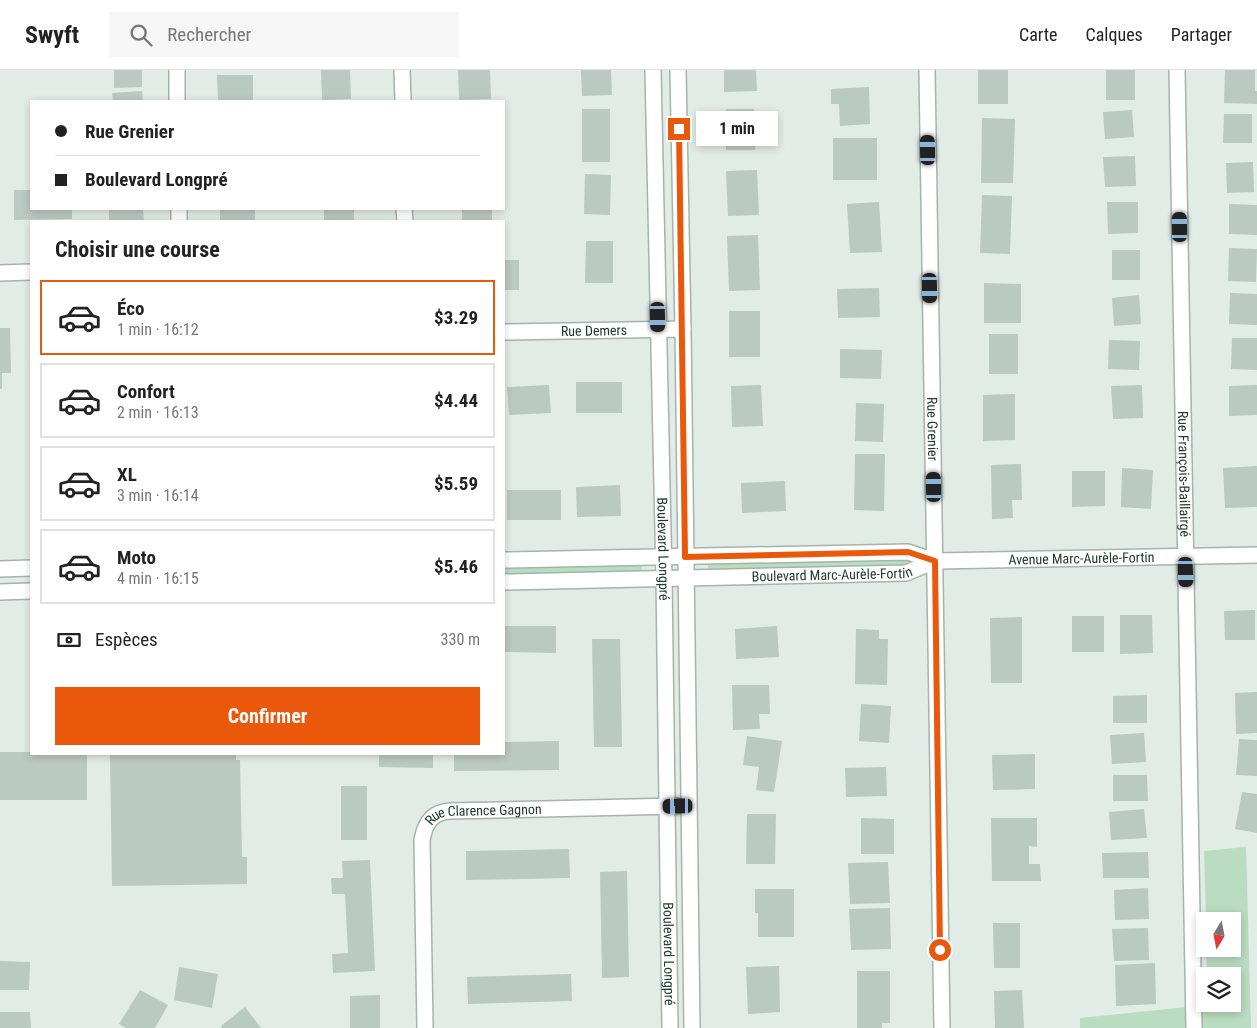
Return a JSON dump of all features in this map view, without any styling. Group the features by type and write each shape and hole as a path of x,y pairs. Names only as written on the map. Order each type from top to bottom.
{"street":[{"path":"177,70 177,100"},
{"path":"402,70 403,100"},
{"name":"Boulevard Longpré","path":"653,70 664,578 670,1028"},
{"name":"Boulevard Longpré","path":"678,70 692,1028"},
{"name":"Rue Grenier","path":"927,70 942,1028"},
{"name":"Rue François-Baillairgé","path":"1177,70 1194,1028"},
{"path":"0,273 30,272"},
{"name":"Rue Demers","path":"505,332 683,329"},
{"name":"Boulevard Marc-Aurèle-Fortin","path":"505,560 908,552 935,561"},
{"name":"Avenue Marc-Aurèle-Fortin","path":"935,561 1257,555"},
{"name":"Boulevard Marc-Aurèle-Fortin","path":"505,582 906,573 935,561"},
{"path":"0,569 30,568"},
{"path":"0,592 30,591"},
{"name":"Rue Clarence Gagnon","path":"425,1028 422,840 423,832 436,813 450,810 689,806"}],"green space":[{"path":"908,559 908,566 708,571 708,563"},
{"path":"642,565 642,572 505,575 505,568"},
{"path":"1246,847 1251,1028 1080,1028 1080,1018 1196,1006 1196,1012 1241,1012 1241,967 1207,967 1206,958 1241,958 1241,912 1206,912 1204,851"}],"building":[{"path":"114,70 142,70 142,87 114,88"},
{"path":"321,70 350,70 351,99 322,100"},
{"path":"458,70 490,70 491,99 459,100"},
{"path":"581,70 611,70 612,95 582,96"},
{"path":"724,70 756,70 757,91 724,92"},
{"path":"978,70 1008,70 1008,104 978,104"},
{"path":"1106,70 1135,70 1135,100 1106,100"},
{"path":"1225,70 1255,70 1257,104 1224,103"},
{"path":"217,75 253,75 253,100 218,100"},
{"path":"869,87 870,124 840,126 839,104 831,104 831,89"},
{"path":"142,91 143,100 113,100 112,93"},
{"path":"582,109 610,109 610,162 582,162"},
{"path":"726,109 754,109 755,150 726,150"},
{"path":"1132,110 1134,137 1105,139 1103,112"},
{"path":"1224,114 1252,114 1252,143 1223,143"},
{"path":"982,118 1015,119 1013,183 981,183"},
{"path":"833,138 877,138 877,180 833,180"},
{"path":"1135,156 1136,186 1105,187 1103,157"},
{"path":"1253,162 1254,192 1227,193 1226,163"},
{"path":"757,170 759,215 728,216 726,171"},
{"path":"585,174 611,175 610,215 584,214"},
{"path":"14,190 30,190 30,210 72,210 72,219 14,220"},
{"path":"982,195 1012,196 1010,254 980,253"},
{"path":"879,202 882,252 850,253 847,204"},
{"path":"1107,202 1138,202 1138,233 1108,234"},
{"path":"1229,204 1257,205 1257,235 1229,234"},
{"path":"109,210 143,210 144,220 109,220"},
{"path":"220,210 255,210 255,220 220,220"},
{"path":"324,210 354,210 354,220 324,220"},
{"path":"462,210 492,210 492,220 462,220"},
{"path":"758,235 760,290 729,291 727,236"},
{"path":"586,241 613,241 613,283 585,283"},
{"path":"1229,248 1257,249 1256,282 1228,281"},
{"path":"1112,250 1140,250 1140,280 1112,280"},
{"path":"505,260 519,260 519,290 505,290"},
{"path":"984,283 1021,284 1021,323 984,323"},
{"path":"879,288 880,317 838,318 837,289"},
{"path":"1230,293 1257,294 1257,325 1229,324"},
{"path":"1139,295 1141,324 1114,326 1112,298"},
{"path":"729,311 760,311 760,357 729,357"},
{"path":"0,328 10,328 11,373 2,373 2,389 0,389"},
{"path":"989,334 1018,334 1018,374 989,374"},
{"path":"1232,338 1257,338 1257,370 1231,369"},
{"path":"1109,340 1140,341 1139,370 1108,369"},
{"path":"840,349 882,350 881,379 840,378"},
{"path":"576,382 622,382 622,413 576,413"},
{"path":"549,385 551,413 509,415 507,387"},
{"path":"761,385 763,426 732,427 731,386"},
{"path":"1142,385 1143,418 1113,419 1111,386"},
{"path":"1257,385 1257,415 1229,416 1229,386"},
{"path":"1015,394 1015,440 983,441 983,395"},
{"path":"856,403 884,404 883,442 855,441"},
{"path":"855,454 885,454 884,511 854,510"},
{"path":"1021,464 1022,500 1012,500 1013,518 992,519 991,465"},
{"path":"1257,466 1257,507 1225,508 1223,468"},
{"path":"1122,468 1153,470 1151,509 1121,507"},
{"path":"1072,471 1105,471 1105,506 1072,507"},
{"path":"785,481 786,511 742,513 741,483"},
{"path":"620,485 621,516 577,517 576,487"},
{"path":"507,490 561,490 561,520 507,520"},
{"path":"1255,610 1255,640 1225,640 1224,611"},
{"path":"1120,615 1152,615 1153,653 1120,654"},
{"path":"1072,616 1104,616 1104,652 1072,652"},
{"path":"1022,617 1022,683 991,683 990,618"},
{"path":"505,626 556,626 556,653 505,652"},
{"path":"777,626 779,657 736,659 735,629"},
{"path":"856,629 879,630 879,639 888,639 887,685 855,684"},
{"path":"592,639 620,639 622,747 594,747"},
{"path":"732,685 769,685 770,714 759,714 760,729 733,730"},
{"path":"1257,692 1257,733 1236,734 1235,693"},
{"path":"1147,695 1147,723 1113,723 1113,696"},
{"path":"861,704 891,706 889,743 859,741"},
{"path":"1144,733 1146,762 1112,764 1110,735"},
{"path":"747,736 782,741 774,792 756,790 759,767 743,765"},
{"path":"1239,739 1257,740 1257,776 1236,775"},
{"path":"559,741 559,770 454,771 454,755 505,755 505,742"},
{"path":"0,752 30,752 30,755 87,755 87,800 0,800"},
{"path":"1035,754 1035,789 993,790 992,755"},
{"path":"110,755 236,755 236,760 240,760 242,857 247,857 247,884 112,886"},
{"path":"379,755 433,755 433,768 379,767"},
{"path":"886,767 887,796 846,797 845,768"},
{"path":"1113,775 1147,775 1148,801 1113,801"},
{"path":"341,786 367,786 367,840 341,840"},
{"path":"1242,792 1257,794 1257,833 1235,829"},
{"path":"1144,809 1147,838 1111,840 1109,812"},
{"path":"747,814 776,814 775,864 746,864"},
{"path":"861,818 894,819 894,854 861,854"},
{"path":"991,818 1037,818 1037,847 1029,846 1029,864 1040,864 1041,881 992,881"},
{"path":"569,849 570,878 466,880 466,851"},
{"path":"1148,852 1149,878 1103,878 1102,853"},
{"path":"370,860 375,971 333,973 332,954 348,953 345,894 332,894 331,878 343,878 342,861"},
{"path":"888,862 890,903 850,904 848,863"},
{"path":"627,871 629,977 602,978 600,872"},
{"path":"1148,888 1149,919 1115,920 1114,890"},
{"path":"755,889 794,889 794,937 758,937"},
{"path":"890,908 891,949 851,950 849,909"},
{"path":"993,923 1020,923 1020,968 994,968"},
{"path":"1148,928 1149,960 1114,961 1112,929"},
{"path":"0,961 30,962 29,990 0,990"},
{"path":"1155,963 1156,1004 1116,1006 1115,965"},
{"path":"779,966 780,1012 748,1014 746,967"},
{"path":"179,967 218,974 212,1008 174,1000"},
{"path":"857,971 890,971 890,1023 882,1023 882,1028 857,1028"},
{"path":"571,974 572,1001 468,1004 467,977"},
{"path":"140,990 168,1005 155,1028 126,1028 119,1024"},
{"path":"1022,990 1024,1028 995,1028 994,991"},
{"path":"380,995 380,1028 350,1028 350,996"},
{"path":"245,1007 261,1028 222,1028 221,1026"},
{"path":"0,1012 30,1012 31,1028 0,1028"}],"route":[{"path":"679,129 685,557 908,552 935,561 940,950"}]}
